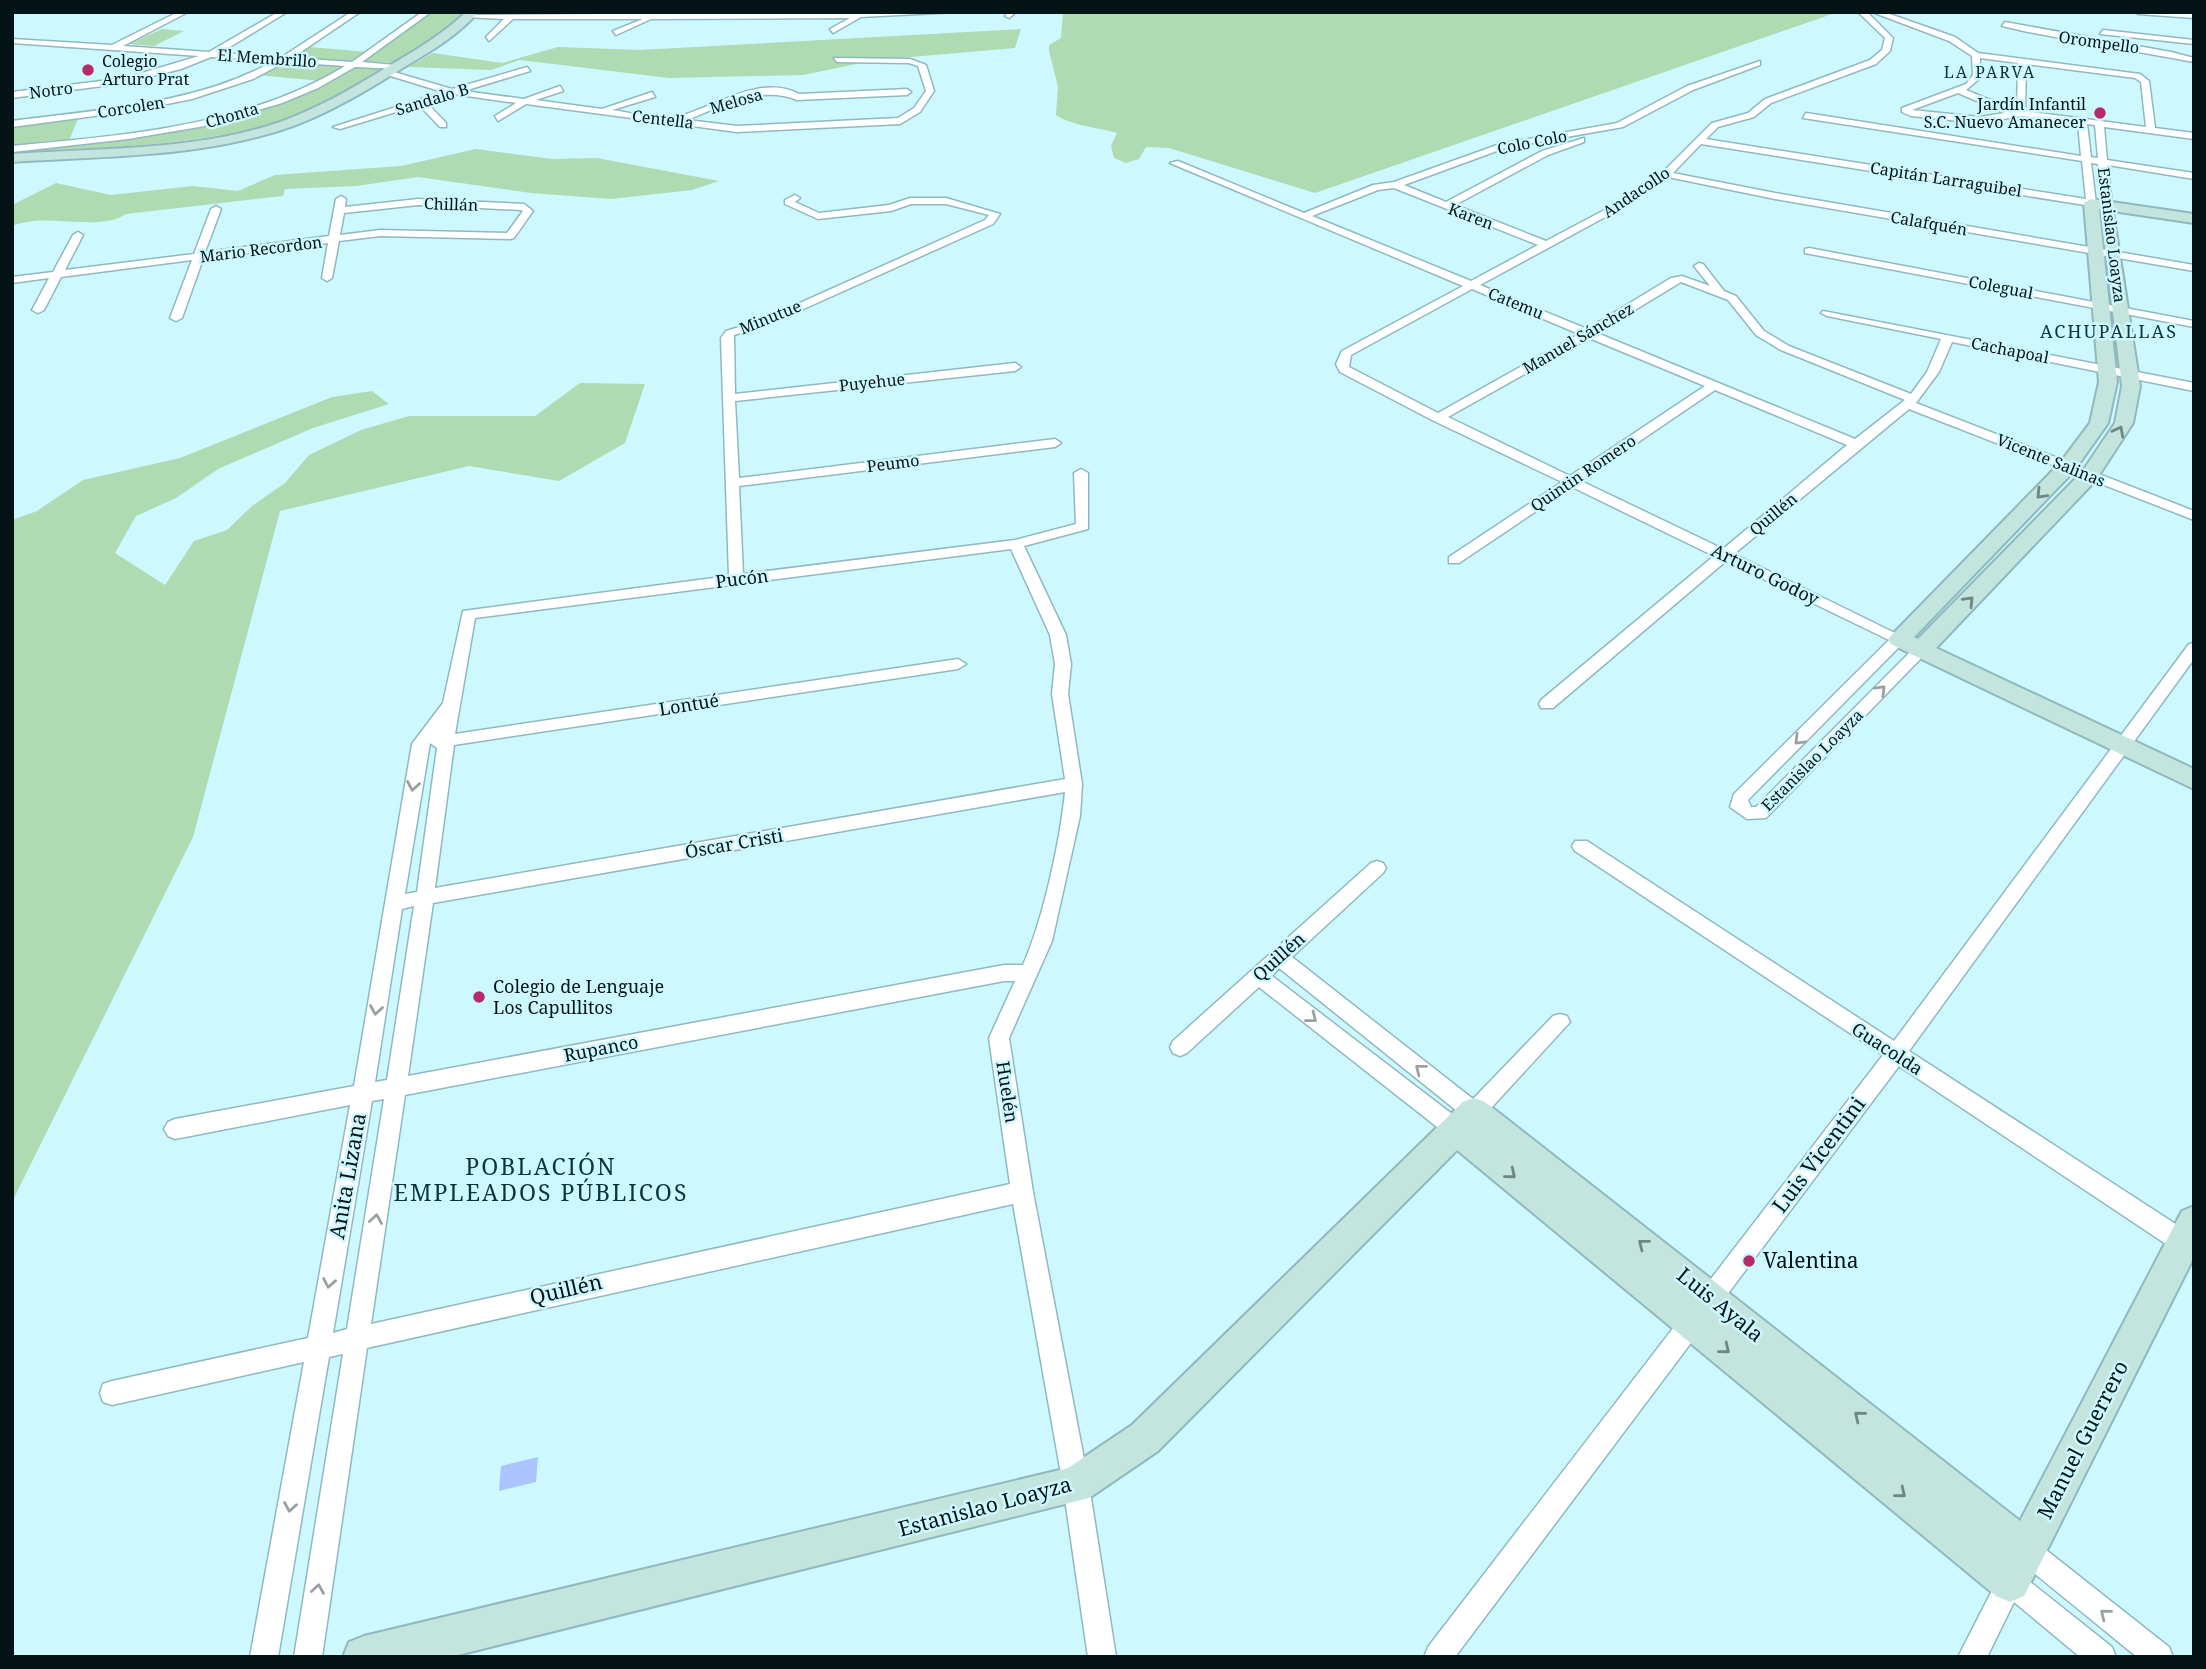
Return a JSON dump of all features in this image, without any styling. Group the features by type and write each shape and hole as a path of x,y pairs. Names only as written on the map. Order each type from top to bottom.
{"street":[{"path":"115,47 184,12"},
{"name":"Notro","path":"12,95 160,73 209,53 283,12"},
{"name":"Corcolen","path":"12,124 184,98 243,79 284,59 356,12"},
{"name":"Chonta","path":"12,149 148,133 217,120 295,95 355,64 427,12"},
{"path":"554,26 592,12"},
{"path":"616,33 667,12"},
{"path":"733,16 742,12"},
{"path":"12,158 172,146 253,131 320,111 391,70 470,14 512,17 656,17 953,12"},
{"name":"Andacollo","path":"1342,364 1346,353 1475,286 1615,208 1666,174 1715,125 1751,115 1768,101 1819,84 1879,58 1889,46 1889,38 1862,12"},
{"path":"1876,12 1952,39 1976,55 2137,76 2145,81 2151,130"},
{"path":"2138,12 2194,15"},
{"path":"833,32 860,14"},
{"path":"489,40 512,17"},
{"name":"Orompello","path":"2005,23 2065,38 2140,48 2194,60"},
{"path":"2071,30 2158,36 2194,42"},
{"name":"El Membrillo","path":"12,40 355,64 391,70"},
{"path":"1976,55 1979,75 1976,80 1958,90 1905,110 1964,120 2019,114 2194,136"},
{"name":"Centella","path":"391,70 453,92 737,129 794,112 900,121 917,110 930,91 922,65 910,61 838,61"},
{"path":"2019,114 2022,61"},
{"name":"Colo Colo","path":"1304,216 1376,187 1395,185 1503,146 1610,128 1640,117 1690,88 1756,63"},
{"name":"Sandalo B","path":"337,127 527,69"},
{"path":"498,118 523,102 560,89"},
{"path":"1958,90 2019,114"},
{"name":"Melosa","path":"675,121 755,92 787,91 794,112"},
{"path":"794,112 907,92"},
{"path":"600,111 652,95"},
{"path":"421,103 443,125"},
{"path":"1806,116 2194,176"},
{"name":"Estanislao Loayza","path":"2082,121 2087,160 2099,204 2105,253 2122,310 2130,373 2130,398 2124,423 2089,476 1910,644 1741,798 1738,803 1743,811 1756,815 1760,813 1910,644 2067,467 2099,423 2107,395 2101,306 2105,253"},
{"name":"Estanislao Loayza","path":"2099,123 2103,162 2099,204"},
{"name":"Colo Colo","path":"1446,206 1545,153 1581,140 1620,132"},
{"name":"Capitán Larraguibel","path":"1698,141 2194,219"},
{"name":"Catemu","path":"1175,163 1856,444"},
{"name":"Calafquén","path":"1666,174 1764,194 2194,268"},
{"name":"Karen","path":"1395,185 1547,245"},
{"name":"Minutue","path":"736,580 727,338 730,333 766,322 989,222 995,214 946,201 910,201 891,208 818,216 788,202 795,198"},
{"name":"Chillán","path":"334,240 340,205 418,202 528,208 510,236"},
{"path":"176,318 216,209"},
{"name":"Mario Recordon","path":"12,280 398,232 510,236"},
{"path":"38,310 78,236"},
{"path":"327,278 334,240"},
{"name":"Colegual","path":"1809,251 2194,324"},
{"path":"1699,266 1724,294"},
{"name":"Manuel Sánchez","path":"1438,418 1589,333 1675,280 1724,294"},
{"name":"Vicente Salinas","path":"1724,294 1760,333 1785,348 2067,467 2194,516"},
{"name":"Cachapoal","path":"1827,313 2194,387"},
{"name":"Quillén","path":"1548,704 1856,444 1910,402 1940,364 1948,337"},
{"name":"Arturo Godoy","path":"1342,364 1344,369 1438,418 2194,780"},
{"name":"Puyehue","path":"729,398 1015,367"},
{"name":"Quintin Romero","path":"1454,560 1713,386"},
{"name":"Peumo","path":"731,483 1055,443"},
{"name":"Pucón","path":"468,614 1016,544 1083,526 1081,473"},
{"name":"Huelén","path":"1016,544 1058,635 1063,664 1060,694 1074,784 1071,816 1043,941 999,1038 1022,1192 1076,1485 1102,1657"},
{"name":"Anita Lizana","path":"308,1657 425,897 451,704 468,614"},
{"name":"Luis Vicentini","path":"1438,1657 1895,1055 2194,648"},
{"name":"Lontué","path":"420,744 958,664"},
{"name":"Anita Lizana","path":"264,1657 363,1093 420,744 451,704"},
{"name":"Óscar Cristi","path":"393,903 1074,784"},
{"name":"Guacolda","path":"1581,846 1895,1055 2190,1238"},
{"name":"Quillén","path":"1180,1046 1377,868"},
{"name":"Luis Ayala","path":"1279,957 1466,1121 2019,1566 2159,1657"},
{"name":"Rupanco","path":"175,1129 990,976 1028,973"},
{"name":"Luis Ayala","path":"1258,976 1466,1121"},
{"name":"Estanislao Loayza","path":"364,1657 1076,1485 1145,1438 1466,1121 1560,1022"},
{"name":"Quillén","path":"112,1393 1022,1192"},
{"name":"Manuel Guerrero","path":"1972,1657 2190,1238"},
{"name":"Luis Ayala","path":"2019,1566 2102,1657"}],"green space":[{"path":"432,12 465,12 439,36 396,63 363,61"},
{"path":"1063,12 1838,12 1315,193 1169,148 1146,147 1139,159 1126,163 1114,158 1111,146 1117,133 1077,124 1056,115 1058,87 1049,45 1061,38"},
{"path":"162,29 184,31 154,46 129,44"},
{"path":"1021,29 1015,48 876,60 803,75 669,78 520,60 491,70 408,67 433,53 502,63 558,47 640,50"},
{"path":"309,47 369,52 353,63 288,58"},
{"path":"284,60 347,65 322,81 257,75"},
{"path":"360,66 385,68 320,106 284,120 246,130 129,146 12,153 12,149 148,134 254,111"},
{"path":"79,116 69,141 12,146 12,125"},
{"path":"476,149 552,159 597,158 719,181 692,190 611,199 531,193 418,177 356,186 285,189 283,196 126,214 101,222 41,220 12,226 12,205 56,183 111,195 193,186 238,191 275,175 401,166"},
{"path":"580,383 645,384 625,443 559,481 469,466 280,511 193,837 12,1202 12,520 37,511 83,480 180,458 332,397 372,391 389,404 313,428 218,469 176,498 136,516 115,553 165,585 194,541 227,530 252,506 285,483 309,455 361,430 409,416 535,416"}],"water":[{"path":"538,1457 536,1482 499,1491 501,1466"}],"place":[{"name":"Colegio Arturo Prat","path":"88,70"},
{"name":"Jardín Infantil S.C. Nuevo Amanecer","path":"2100,113"},
{"name":"Colegio de Lenguaje Los Capullitos","path":"479,997"},
{"name":"Valentina","path":"1749,1261"}],"district":[{"name":"LA PARVA","path":"1990,72"},
{"name":"ACHUPALLAS","path":"2109,332"},
{"name":"POBLACIÓN EMPLEADOS PÚBLICOS","path":"541,1180"}]}
